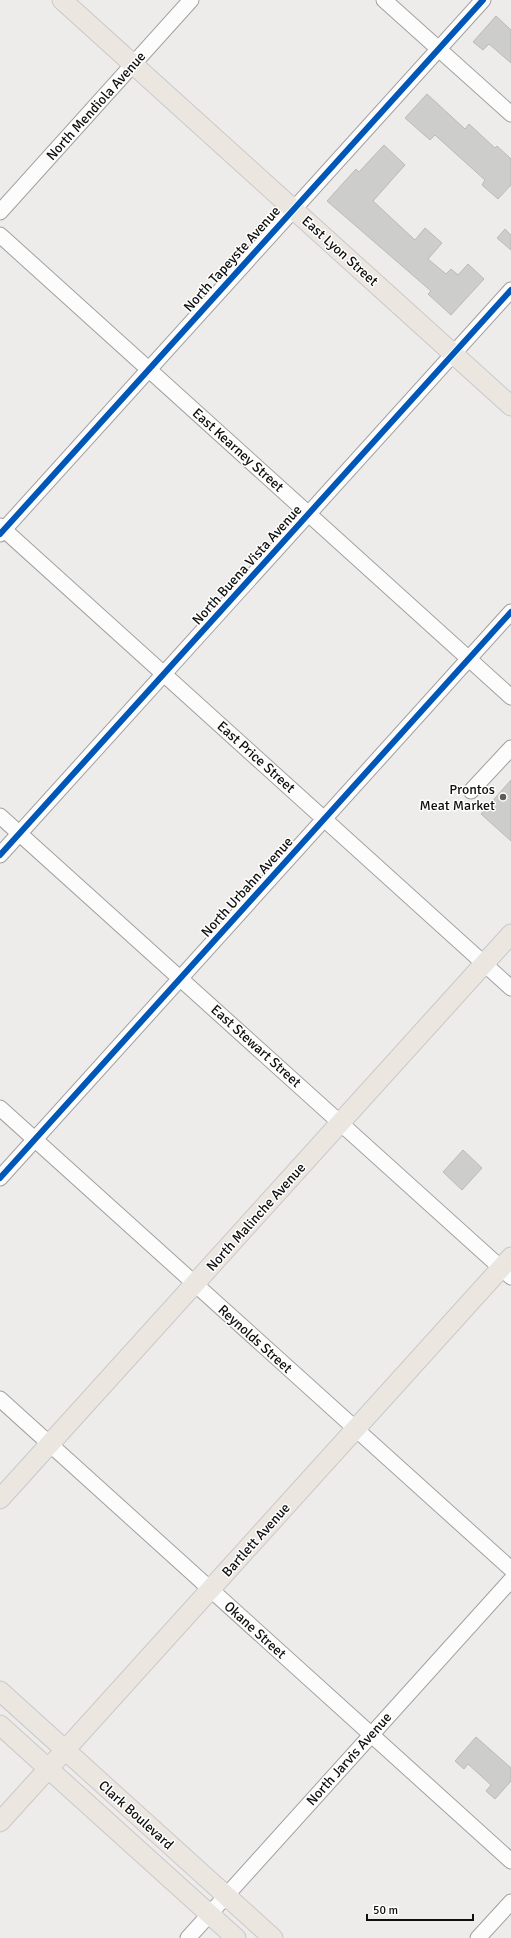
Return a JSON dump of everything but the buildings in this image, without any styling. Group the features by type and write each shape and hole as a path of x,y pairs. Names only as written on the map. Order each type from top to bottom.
{"main road":[{"name":"East Lyon Street","path":"62,0 511,406"},
{"name":"North Malinche Avenue","path":"0,1499 511,934"},
{"name":"Bartlett Avenue","path":"0,1822 355,1429 508,1267"},
{"name":"Clark Boulevard","path":"0,1691 273,1938"},
{"name":"Clark Boulevard","path":"0,1725 236,1938"}],"street":[{"name":"North Mendiola Avenue","path":"0,212 191,0"},
{"path":"384,0 511,114"},
{"name":"North Tapeyste Avenue","path":"1,530 483,0"},
{"name":"East Kearney Street","path":"0,235 511,698"},
{"name":"North Buena Vista Avenue","path":"0,855 511,290"},
{"name":"East Price Street","path":"1,530 164,674 511,988"},
{"name":"North Urbahn Avenue","path":"0,1178 511,612"},
{"path":"471,791 511,748"},
{"name":"East Stewart Street","path":"0,816 340,1123 508,1267"},
{"name":"Reynolds Street","path":"0,1108 511,1569"},
{"name":"Okane Street","path":"0,1399 511,1861"},
{"name":"North Jarvis Avenue","path":"188,1938 511,1580"},
{"path":"478,1938 511,1902"}],"cycle path":[{"path":"0,534 483,0"},
{"path":"0,855 511,290"},
{"path":"0,1178 511,612"}],"place":[{"name":"Prontos Meat Market","path":"503,797"}]}
